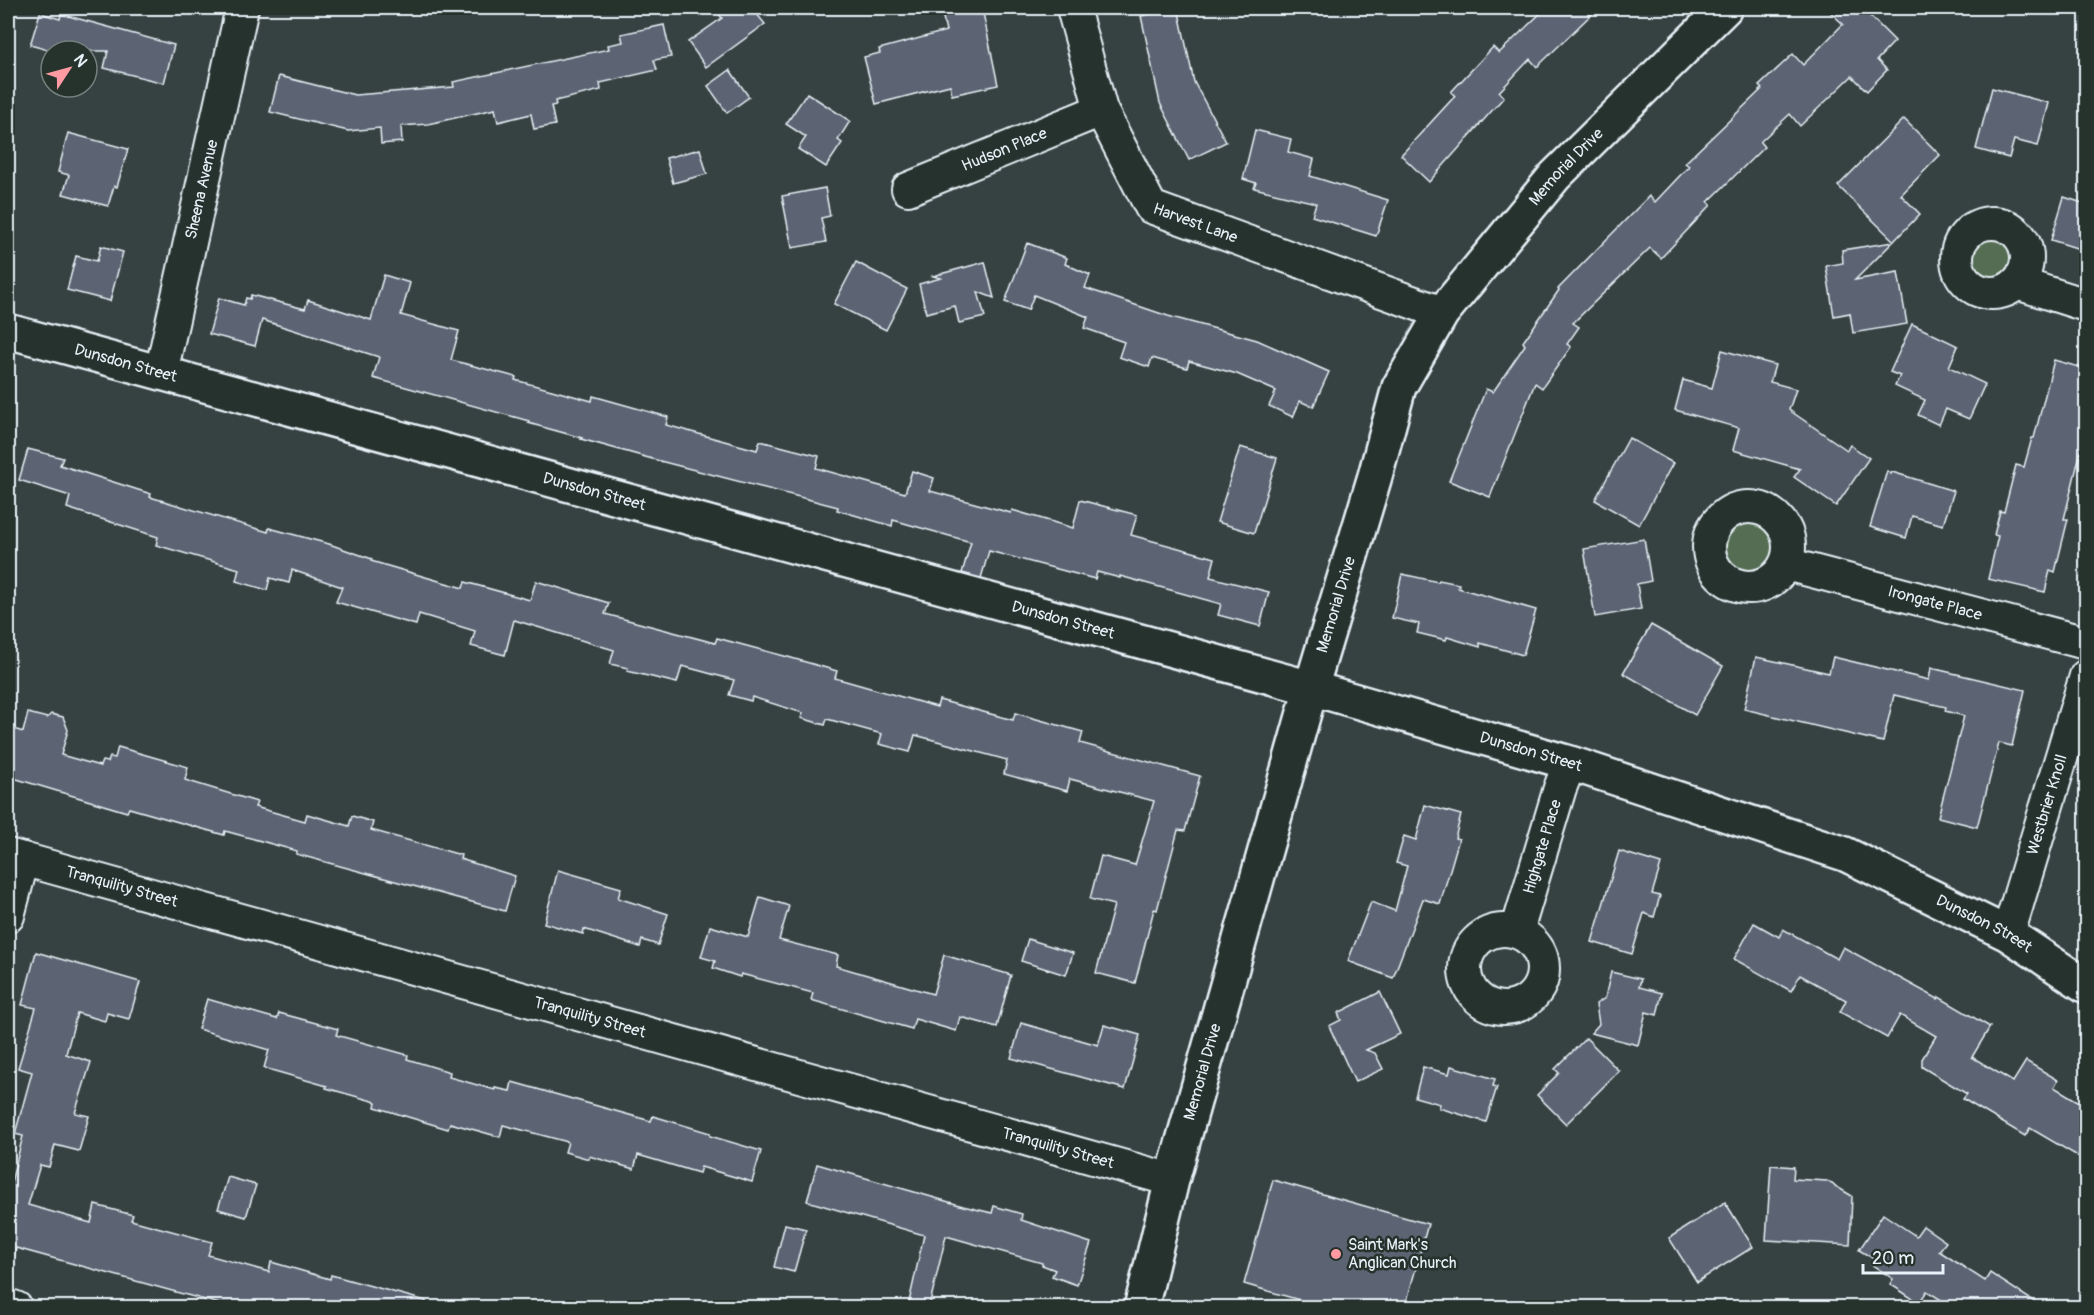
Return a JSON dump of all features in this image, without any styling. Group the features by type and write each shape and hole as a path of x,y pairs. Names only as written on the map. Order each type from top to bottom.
{"main road":[{"name":"Memorial Drive","path":"1141,1308 1172,1180 1399,387 1442,313 1554,176 1725,8"},
{"name":"Dunsdon Street","path":"8,332 1311,688 1570,763 1845,854 2008,934 2086,986"}],"street":[{"name":"Sheena Avenue","path":"162,373 242,8"},
{"name":"Harvest Lane","path":"1073,8 1101,110 1150,207 1442,313"},
{"name":"Hudson Place","path":"908,189 1101,110"},
{"path":"2017,284 2086,305"},
{"name":"Irongate Place","path":"1786,564 2086,643"},
{"name":"Westbrier Knoll","path":"2008,934 2086,676"},
{"name":"Highgate Place","path":"1517,931 1560,788 1570,763"},
{"path":"8,916 15,857"},
{"name":"Tranquility Street","path":"15,857 1172,1180"},
{"path":"8,1305 15,1308"}],"green space":[{"path":"1991,238 2004,244 2010,257 2004,270 1991,276 1978,270 1972,257 1978,244"},
{"path":"1754,524 1766,530 1771,538 1771,556 1766,564 1758,569 1744,570 1736,567 1729,560 1726,542 1729,534 1736,527"}],"building":[{"path":"714,8 752,8 765,24 706,67 688,42 722,18"},
{"path":"941,8 982,8 998,85 952,95 950,85 876,104 864,57 880,53 879,49 946,31"},
{"path":"1178,8 1194,82 1226,142 1189,160 1160,103 1141,16"},
{"path":"1546,8 1598,8 1537,67 1530,59 1499,92 1504,97 1429,182 1401,155 1455,96 1451,92 1493,47 1499,53"},
{"path":"1826,8 1862,8 1895,41 1877,60 1887,70 1867,91 1852,76 1800,126 1790,114 1760,142 1764,147 1708,202 1711,205 1661,258 1650,248 1573,323 1579,327 1567,344 1571,347 1542,388 1535,383 1490,497 1449,481 1486,389 1493,392 1525,345 1523,342 1558,289 1649,196 1655,202 1689,166 1685,163 1762,89 1759,86 1793,54 1803,65 1843,24"},
{"path":"40,13 60,19 61,14 174,45 164,83 104,68 108,51 99,51 99,39 39,39 39,47 30,45"},
{"path":"664,25 671,57 654,60 657,70 600,83 601,90 555,101 556,105 551,106 555,125 534,129 531,114 498,122 495,109 428,124 401,126 402,142 381,144 380,128 348,131 270,112 279,76 355,95 454,87 453,82 609,49 608,45 623,42 621,34"},
{"path":"730,70 749,97 727,113 708,86"},
{"path":"1992,88 2049,103 2038,146 2014,140 2009,158 1976,149"},
{"path":"807,93 850,121 838,140 842,143 826,167 798,149 806,137 786,124"},
{"path":"1904,119 1940,155 1901,195 1920,214 1894,241 1838,186"},
{"path":"1255,130 1291,139 1288,152 1314,159 1310,176 1388,200 1376,236 1312,216 1316,203 1254,188 1256,183 1243,179"},
{"path":"68,133 128,149 117,187 114,186 108,206 63,194 69,175 58,172"},
{"path":"700,149 707,174 673,183 666,158"},
{"path":"825,188 830,216 821,218 826,242 792,248 782,196"},
{"path":"2064,197 2086,204 2086,251 2051,240"},
{"path":"1893,242 1855,280 1898,272 1907,324 1853,333 1850,313 1834,316 1826,266 1843,263 1842,250"},
{"path":"1027,243 1067,258 1065,264 1090,275 1085,288 1168,316 1257,340 1329,372 1313,407 1300,401 1293,417 1269,406 1276,391 1237,374 1189,361 1187,368 1152,358 1149,367 1119,357 1124,342 1084,328 1088,317 1034,295 1028,310 1005,302"},
{"path":"101,246 123,252 110,301 67,290 76,256 97,261"},
{"path":"856,262 907,289 886,330 834,304"},
{"path":"985,262 994,298 978,292 985,317 959,323 955,306 926,313 919,284 941,278 933,276"},
{"path":"384,275 410,283 401,315 459,331 451,360 516,377 515,380 592,401 593,396 668,417 666,425 757,450 760,441 819,456 816,468 905,493 912,471 934,478 930,491 1011,513 1012,510 1073,528 1080,500 1137,515 1131,535 1215,558 1210,577 1269,592 1260,626 1218,615 1221,604 1120,576 1120,578 1097,572 1095,579 989,551 981,578 962,573 971,542 893,520 892,526 837,510 838,507 656,460 528,423 529,421 373,378 379,357 262,320 255,346 209,334 219,298 244,305 246,298 250,299 251,295 305,309 308,300 371,320"},
{"path":"1912,324 1958,346 1949,367 1985,384 1969,419 1946,409 1939,425 1918,415 1925,400 1895,386 1900,376 1890,372"},
{"path":"1722,350 1775,365 1770,382 1796,389 1789,410 1847,450 1850,445 1869,458 1836,506 1794,477 1800,469 1733,450 1739,428 1675,410 1683,380 1712,388"},
{"path":"2054,360 2086,369 2086,430 2064,519 2068,519 2055,572 2050,570 2045,592 1988,579 1998,536 1994,535 2000,511 2004,512 2016,465 2024,467"},
{"path":"1629,438 1673,463 1639,525 1595,500"},
{"path":"1240,447 1277,458 1254,533 1217,522"},
{"path":"28,449 63,458 60,465 151,494 150,497 268,532 269,528 329,544 372,559 371,561 463,588 465,582 530,600 536,581 609,603 605,614 715,643 717,638 788,657 837,671 835,678 937,707 939,700 1013,720 1015,713 1083,732 1080,743 1200,776 1185,831 1178,830 1135,983 1096,973 1114,905 1090,899 1101,856 1135,865 1154,801 1070,779 1067,791 1004,774 1007,760 915,735 910,752 879,744 882,734 827,719 825,725 801,718 803,713 752,697 751,701 729,695 734,680 682,666 677,683 627,671 628,668 610,664 614,650 514,620 505,655 471,646 475,631 419,614 416,625 336,602 342,587 292,570 289,583 270,578 267,590 236,581 239,569 156,545 158,537 67,508 70,496 19,480"},
{"path":"1887,471 1954,491 1943,525 1912,516 1906,538 1870,527"},
{"path":"1644,539 1651,581 1637,584 1641,609 1595,617 1584,549"},
{"path":"1402,574 1459,584 1458,588 1536,610 1523,655 1480,643 1480,647 1447,637 1446,640 1417,633 1419,624 1392,618"},
{"path":"1651,625 1723,666 1695,715 1623,673"},
{"path":"1756,657 1829,673 1833,657 1929,680 1931,668 2025,690 2012,746 1999,743 1977,827 1938,817 1964,716 1945,711 1946,707 1894,695 1883,742 1744,709"},
{"path":"28,713 47,718 51,714 63,717 68,730 61,755 100,766 102,761 108,762 110,757 115,758 118,747 188,767 185,780 257,802 255,807 305,821 307,814 349,826 352,816 373,822 371,830 461,855 460,859 515,876 505,911 296,854 297,851 225,831 224,835 129,808 127,812 10,777 14,763 8,761 8,727 23,732"},
{"path":"1425,805 1461,815 1455,838 1459,839 1440,904 1423,899 1393,978 1348,961 1371,902 1395,911 1407,866 1396,863 1404,836 1416,840"},
{"path":"1619,851 1661,864 1652,894 1660,896 1654,917 1644,913 1632,954 1592,942"},
{"path":"558,870 621,888 618,898 668,914 658,945 642,940 640,947 584,929 583,934 544,923"},
{"path":"760,897 789,906 779,940 838,955 836,966 933,994 944,955 1011,975 997,1027 960,1017 956,1031 915,1019 912,1029 811,1000 813,993 741,974 740,977 713,968 715,961 701,957 710,926 748,937"},
{"path":"1754,923 1779,937 1783,929 1837,959 1843,947 1938,999 1939,997 1990,1027 1972,1057 2013,1082 2026,1061 2058,1080 2054,1087 2086,1106 2086,1161 2030,1128 2025,1136 1963,1099 1967,1094 1922,1067 1922,1059 1936,1036 1900,1015 1887,1038 1840,1012 1846,1000 1800,975 1791,991 1734,959"},
{"path":"1028,939 1073,953 1066,975 1021,961"},
{"path":"36,952 140,982 129,1019 107,1013 105,1021 77,1013 66,1054 91,1062 75,1113 89,1116 79,1151 55,1145 49,1167 40,1165 28,1205 91,1223 95,1205 133,1215 131,1220 212,1242 208,1255 269,1272 271,1262 330,1279 331,1275 426,1301 425,1308 234,1308 16,1248 14,1257 8,1256 8,1194 23,1136 15,1134 32,1072 18,1068 36,1008 22,1005"},
{"path":"1611,972 1641,979 1639,987 1662,993 1657,1015 1646,1012 1638,1045 1591,1033 1599,1024 1596,1004 1605,998"},
{"path":"1380,992 1400,1034 1366,1050 1375,1053 1383,1069 1355,1082 1329,1026 1341,1020 1338,1013"},
{"path":"207,999 277,1019 279,1013 338,1029 336,1035 408,1055 407,1059 450,1072 449,1077 495,1090 495,1088 510,1091 512,1082 651,1121 653,1116 710,1133 710,1136 761,1151 752,1182 701,1167 699,1173 638,1155 634,1169 589,1156 589,1159 565,1152 568,1142 503,1125 500,1137 450,1123 448,1129 375,1107 376,1102 264,1068 269,1050 198,1029"},
{"path":"1021,1023 1098,1045 1104,1025 1140,1035 1125,1089 1011,1058"},
{"path":"1586,1038 1619,1071 1566,1124 1537,1095 1559,1073 1555,1069"},
{"path":"1451,1066 1495,1079 1493,1086 1497,1087 1486,1122 1439,1108 1440,1104 1415,1097 1423,1067 1449,1074"},
{"path":"817,1164 963,1206 992,1213 994,1206 1022,1214 1021,1220 1091,1243 1077,1285 1052,1276 1055,1270 1042,1263 946,1236 929,1307 909,1302 924,1235 807,1201"},
{"path":"1771,1165 1794,1167 1793,1179 1827,1181 1852,1196 1850,1245 1766,1240"},
{"path":"228,1177 256,1185 246,1217 218,1209"},
{"name":"Saint Mark's Anglican Church","path":"1273,1180 1428,1224 1405,1308 1327,1308 1244,1284"},
{"path":"1725,1202 1753,1247 1697,1282 1669,1238"},
{"path":"1883,1214 1916,1236 1923,1226 1946,1242 1939,1251 1985,1281 1990,1273 2044,1308 1954,1308 1927,1291 1919,1303 1890,1284 1893,1279 1871,1264 1874,1259 1859,1250"},
{"path":"785,1224 806,1229 794,1272 774,1267"}],"place":[{"name":"Saint Mark's Anglican Church","path":"1336,1254"}]}
